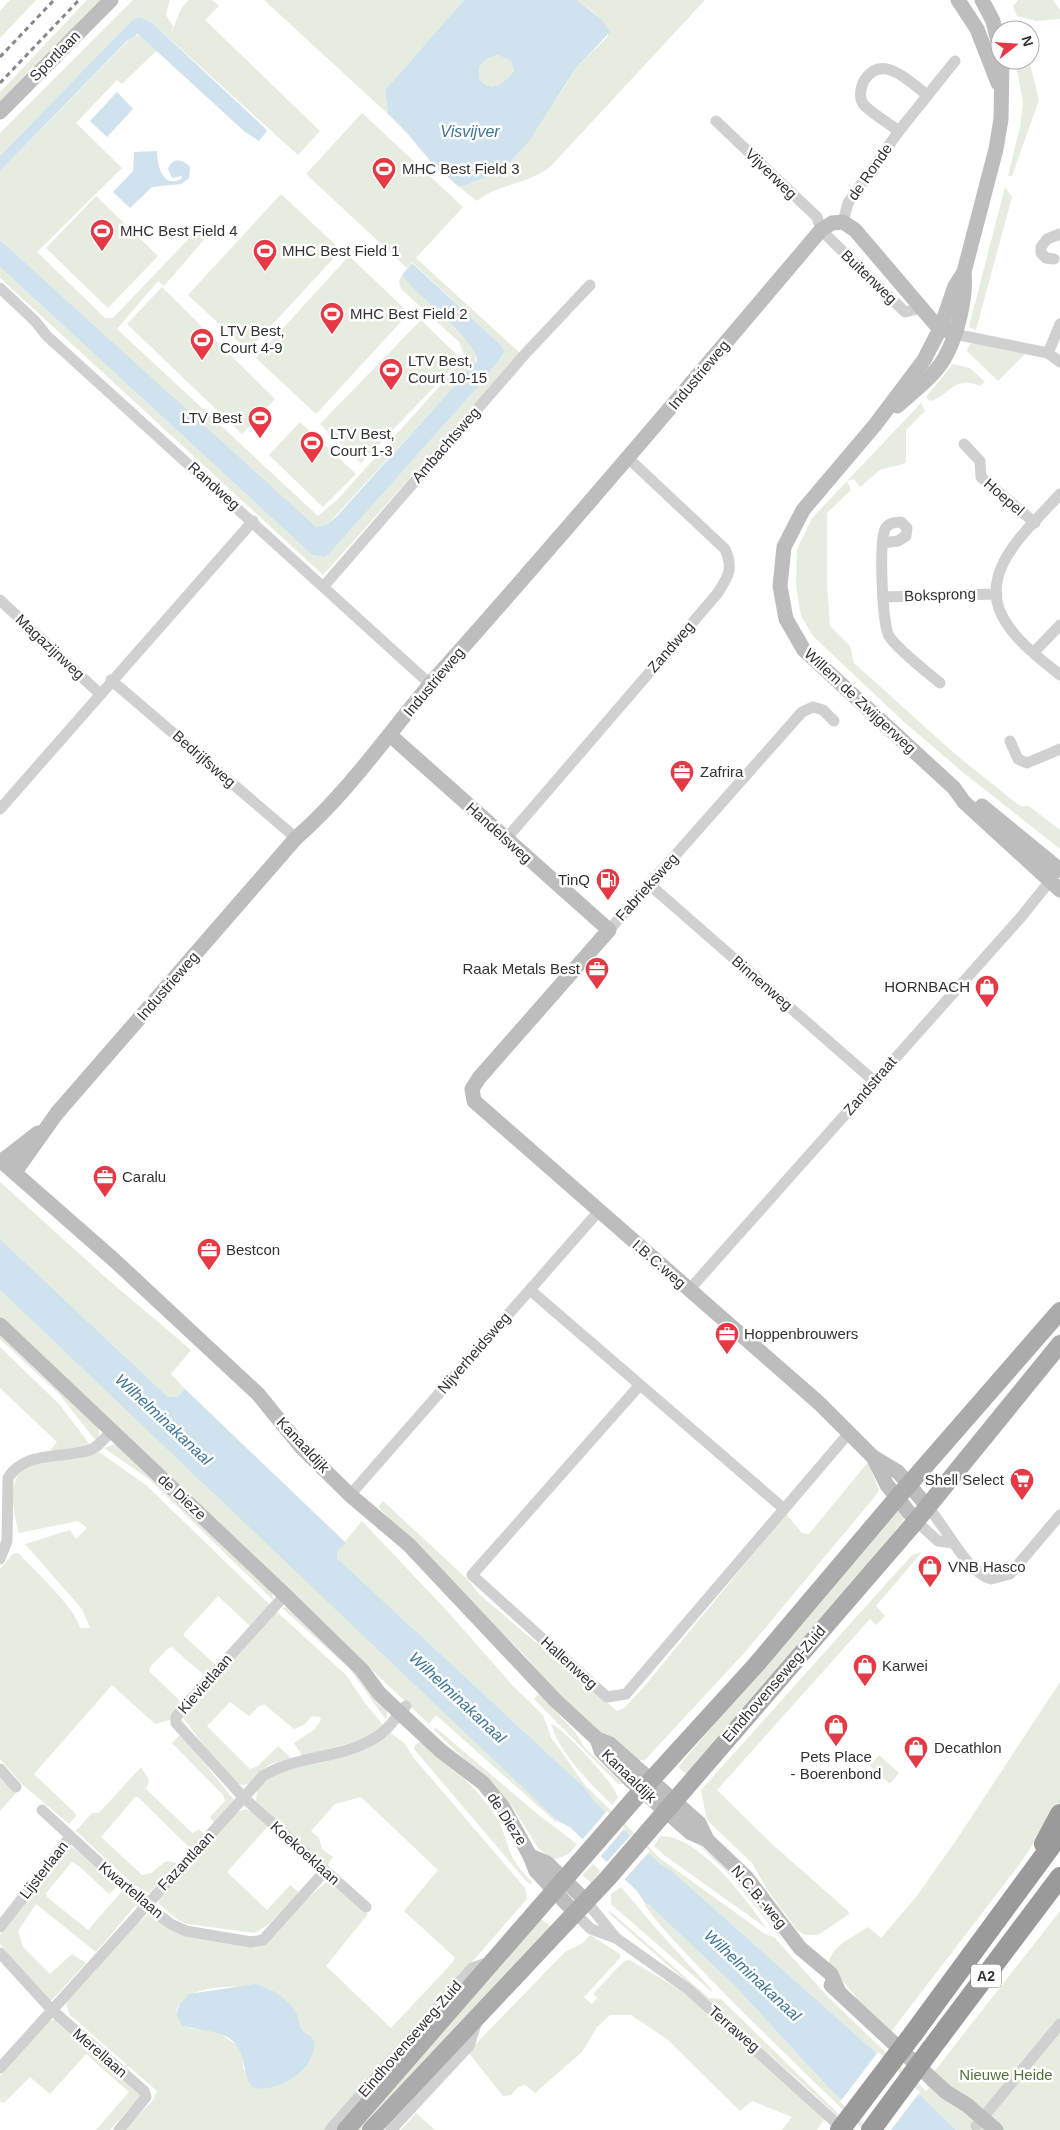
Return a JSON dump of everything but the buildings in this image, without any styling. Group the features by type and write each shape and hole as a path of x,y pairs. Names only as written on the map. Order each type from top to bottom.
{"highway":[{"name":"A2","path":"1021,1888 1060,1814"},
{"name":"A2","path":"840,2130 1060,1834"},
{"name":"A2","path":"871,2130 1060,1876"},
{"name":"A2","path":"1042,1902 1060,1884"}],"main road":[{"name":"Eindhovenseweg-Zuid","path":"346,2130 647,1785 755,1666 909,1484 1060,1312"},
{"name":"Eindhovenseweg-Zuid","path":"371,2130 608,1878 916,1521 1060,1344"}],"street":[{"name":"Sportlaan","path":"0,112 110,0"},
{"path":"961,4 981,0 992,20"},
{"name":"Willem de Zwijgerweg","path":"961,4 977,29 993,65 1000,91"},
{"name":"de Ronde","path":"842,222 848,203 899,131 955,61"},
{"name":"de Ronde","path":"899,131 863,104 860,96 864,80 881,67 895,71 927,95"},
{"name":"Willem de Zwijgerweg","path":"1001,70 1001,120 996,149 964,272 955,286 948,330 875,424 802,510 784,547 780,569 782,604 792,631 804,650 954,788 964,802 1058,876"},
{"name":"Vijverweg","path":"716,122 817,218 821,230"},
{"path":"821,230 832,223 842,222"},
{"name":"Buitenweg","path":"842,222 855,230 936,324 948,330"},
{"name":"Buitenweg","path":"821,230 905,312 922,308"},
{"name":"Industrieweg","path":"15,1172 39,1140 44,1130 296,838 323,815 349,786 430,684 628,458 821,230"},
{"path":"1054,259 1046,258 1041,253 1041,246 1048,239 1060,234"},
{"name":"Ambachtsweg","path":"324,586 526,353 590,285"},
{"name":"Randweg","path":"0,288 35,321 47,336 253,521 430,684"},
{"path":"1048,353 1060,324"},
{"path":"948,330 1048,353 1060,362"},
{"name":"Hoepel","path":"964,444 980,460 981,476 1035,523"},
{"name":"Zandweg","path":"506,838 717,594 728,578 730,561 725,549 628,458"},
{"path":"1060,494 1008,553 997,573 997,594 1001,613 1008,625 1060,675"},
{"path":"0,809 253,521"},
{"name":"Boksprong","path":"883,543 884,624 890,637 940,683"},
{"name":"Boksprong","path":"883,597 997,594"},
{"name":"Magazijnweg","path":"0,600 100,694"},
{"path":"1034,652 1060,625"},
{"name":"Bedrijfsweg","path":"112,680 296,838"},
{"name":"Fabrieksweg","path":"471,1094 479,1078 802,712 813,707 823,710 834,720"},
{"name":"Handelsweg","path":"390,735 609,930"},
{"path":"1010,741 1018,759 1027,763 1060,749"},
{"name":"Zandstraat","path":"689,1290 1058,876"},
{"name":"Binnenweg","path":"650,885 874,1081"},
{"name":"I.B.C.weg","path":"471,1094 478,1105 598,1212 819,1403 873,1457 898,1472 928,1506"},
{"name":"Industrieweg","path":"1,1161 33,1136 44,1130"},
{"name":"Kanaaldijk","path":"1,1161 114,1260 258,1394 302,1448 350,1494 409,1545 508,1651 597,1740 610,1744 647,1785 670,1805"},
{"name":"Nijverheidsweg","path":"350,1494 598,1212"},
{"path":"530,1290 639,1386 783,1508 849,1433"},
{"name":"de Dieze","path":"0,1325 285,1594 362,1670 386,1686 403,1710 447,1746 460,1764 483,1783 503,1807 530,1856 536,1871 560,1885 581,1907"},
{"name":"Hallenweg","path":"639,1386 472,1575 607,1697 626,1694 783,1508"},
{"path":"0,1559 7,1541 8,1478 13,1470 29,1460 90,1450 97,1446 112,1431"},
{"name":"I.B.C.weg","path":"873,1457 886,1485 916,1521"},
{"path":"928,1506 940,1521 953,1543 980,1574 991,1579 1002,1578 1010,1574 1060,1515"},
{"path":"916,1521 938,1541 953,1543"},
{"name":"Kievietlaan","path":"244,1798 176,1723 176,1717 285,1594"},
{"name":"Fazantlaan","path":"0,2068 263,1776 274,1769 366,1743 382,1732 403,1710"},
{"path":"0,1769 16,1787"},
{"name":"Koekoeklaan","path":"244,1798 366,1907"},
{"name":"N.C.B.-weg","path":"670,1805 691,1833 707,1840 746,1878 807,1956 819,1962 831,1974 838,1990 946,2092 962,2102 980,2125 996,2130"},
{"name":"Kwartellaan","path":"42,1810 145,1906 186,1931 251,1942 263,1940 326,1871"},
{"name":"Lijsterlaan","path":"0,1927 70,1837"},
{"name":"Terraweg","path":"581,1907 591,1929 616,1938"},
{"name":"Terraweg","path":"581,1907 616,1938 688,1989 844,2130"},
{"path":"0,1953 52,2010"},
{"name":"Eindhovenseweg-Zuid","path":"330,2130 472,1968 496,1960"},
{"name":"Merellaan","path":"52,2010 144,2091 146,2097 119,2130"},
{"name":"Eindhovenseweg-Zuid","path":"390,2130 469,2046 479,2016"},
{"path":"980,2125 1060,2024"}],"green space":[{"path":"10,0 36,0 0,38 0,11"},
{"path":"87,0 104,0 0,105 0,92"},
{"path":"133,0 170,0 166,15 173,26 171,34 181,9 188,0 212,0 219,6 205,20 320,131 298,155 151,22 139,17 133,19 0,156 0,133"},
{"path":"264,0 464,0 385,90 388,114"},
{"path":"577,0 705,0 550,167 533,177 485,195 477,201 459,187 497,174 512,160 564,88 576,68 608,36 601,19"},
{"path":"1018,0 1053,0 1060,10 1060,19 1040,21 1017,16 1013,6"},
{"path":"141,35 157,50 122,84 117,80 76,123 122,168 37,252 105,318 113,318 199,228 208,235 164,286 158,281 117,329 318,516 337,500 465,358 459,342 401,289 399,281 402,275 468,341 476,354 475,364 328,524 316,527 300,514 0,240 0,171 133,36"},
{"path":"498,55 511,61 514,71 502,83 488,86 479,78 479,67 488,58"},
{"path":"1017,70 1032,70 1039,100 1012,176 1008,176 1020,127 1023,102"},
{"name":"MHC Best Field 3","path":"362,113 463,207 416,258 521,354 323,575 0,278 0,267 312,555 324,557 330,553 483,381 505,352 500,344 412,262 407,268 306,174"},
{"path":"1005,187 1012,197 976,330 969,327"},
{"name":"MHC Best Field 1","path":"281,194 341,250 248,351 188,295"},
{"name":"MHC Best Field 4","path":"96,196 158,256 108,308 46,248"},
{"name":"MHC Best Field 2","path":"349,256 409,313 316,414 256,358"},
{"name":"LTV Best, Court 4-9","path":"162,287 275,399 242,434 127,324"},
{"name":"LTV Best, Court 10-15","path":"421,320 461,359 361,463 320,424"},
{"path":"975,343 1025,354 998,381 967,351 970,344"},
{"path":"953,364 970,368 985,382 980,386 971,383 957,385 942,396 930,401 926,397"},
{"path":"921,403 925,411 906,430 906,463 880,470 860,487 854,479 847,481"},
{"name":"LTV Best, Court 1-3","path":"300,422 356,474 323,507 269,455"},
{"path":"847,481 851,490 827,513 827,585 830,626 850,646 854,663 955,754 1020,806 1029,806 1060,830 1060,849 965,774 904,722 813,636 801,616 796,586 797,549 812,518"},
{"path":"0,1182 105,1277 191,1350 171,1374 185,1389 177,1397 168,1397 0,1239"},
{"path":"0,1290 556,1817 557,1823 436,1715 429,1724 0,1318"},
{"path":"0,1332 99,1428 99,1436 96,1441 59,1394 0,1339"},
{"path":"0,1347 60,1405 90,1445 53,1453 51,1449 57,1442 0,1388"},
{"path":"116,1444 272,1590 273,1600 150,1480 104,1448"},
{"path":"99,1452 146,1485 270,1605 251,1627 218,1596 184,1633 184,1636 216,1665 205,1676 172,1647 167,1649 150,1667 149,1671 182,1703 170,1720 155,1724 112,1685 34,1774 75,1813 76,1816 69,1824 23,1785 0,1759 0,1569 13,1554 18,1553 63,1600 71,1610 80,1628 90,1628 82,1609 25,1544 70,1530 76,1539 87,1528 78,1521 19,1533 13,1498 16,1480 19,1472 25,1465"},
{"path":"868,1462 879,1490 876,1495 745,1652 644,1761 637,1759 596,1729 553,1689 527,1658 378,1507 383,1501 467,1579 480,1595 617,1711 624,1708 643,1688 786,1514 802,1533 809,1534"},
{"path":"900,1509 906,1515 903,1521 816,1628 689,1776 678,1767 880,1528"},
{"name":"Nieuwe Heide","path":"362,1521 448,1612 513,1686 543,1715 551,1737 584,1784 661,1859 765,1934 774,1937 828,1997 926,2091 929,2088 925,2084 929,2084 933,2073 1060,1911 1060,2130 956,2130 875,2052 672,1871 660,1864 594,1801 586,1789 337,1558 338,1550"},
{"path":"922,1552 876,1606 885,1616 876,1625 870,1619 717,1790 772,1844 848,1911 849,1914 818,1935 805,1935 797,1930 768,1891 752,1863 707,1820 701,1790 912,1555"},
{"path":"288,1607 295,1610 388,1708 386,1720 349,1668 282,1608"},
{"path":"276,1611 346,1675 383,1725 366,1739 302,1756 294,1743 315,1729 321,1720 320,1717 312,1716 304,1725 294,1729 265,1705 259,1706 249,1716 230,1702 207,1726 250,1769 258,1766 278,1746 291,1758 268,1766 250,1783 242,1785 230,1780 183,1718"},
{"path":"1060,1682 1060,1804 1019,1865 890,2033 864,2007 829,1964 830,1958 833,1952 844,1942 868,1927 881,1938 916,1897 957,1839"},
{"path":"539,1694 575,1732 584,1747 623,1784 618,1784 534,1699"},
{"path":"551,1724 577,1745 609,1782 618,1798 612,1805 569,1757 555,1735"},
{"path":"436,1728 540,1816 577,1844 569,1854 553,1860 538,1848 510,1803 433,1729"},
{"path":"390,1732 405,1744 413,1757 525,1888 527,1899 325,2130 124,2130 153,2100 157,2091 70,2015 66,2004 135,1925 150,1913 174,1931 256,1945 327,1881 330,1881 368,1914 326,1966 391,2028 453,1962 455,1958 404,1911 438,1870 361,1797 335,1804 311,1831 319,1838 322,1849 333,1857 327,1866 256,1801 257,1790 273,1774 369,1747","holes":["263,1986 285,2000 302,2031 310,2036 266,2088 252,2087 243,2068 243,2060 238,2046 218,2032 189,2028 176,2014 180,2004 188,1996 212,1988"]},
{"path":"181,1734 234,1800 214,1823 210,1817 225,1801 223,1795 172,1743"},
{"path":"423,1740 469,1783 486,1802 502,1827 513,1858 532,1882 531,1884 527,1882 414,1749 415,1745"},
{"path":"879,1755 899,1773 890,1784 870,1766"},
{"path":"141,1767 149,1780 146,1789 189,1830 193,1833 199,1829 204,1834 191,1849 138,1797 135,1797 101,1837 142,1875 151,1873 166,1861 177,1863 149,1893 134,1885 76,1831 92,1813 99,1813"},
{"path":"0,1775 16,1793 0,1811"},
{"path":"246,1809 268,1826 227,1872 267,1910 290,1885 299,1892 269,1924 255,1933 187,1924 178,1920 159,1904 159,1900 237,1812"},
{"path":"660,1836 674,1838 690,1845 720,1870 747,1901 766,1928 664,1855 654,1846"},
{"path":"690,1837 739,1882 798,1960 731,1876"},
{"path":"70,1846 80,1851 118,1886 109,1894 79,1866 72,1862 46,1893 47,1897 88,1930 123,1890 136,1905 96,1952 36,1904 18,1931 23,1947 50,1974 72,1954 86,1963 52,2000 46,2001 0,1944 0,1935"},
{"path":"593,1864 600,1871 591,1883 582,1875"},
{"path":"621,1887 712,1992 611,1904 611,1894"},
{"path":"645,1903 734,1985 828,2087 873,2130 864,2130 744,2013 675,1942 653,1916"},
{"path":"610,1911 709,1998 721,1999 855,2130 852,2130 805,2086 613,1917 608,1912"},
{"path":"540,1918 551,1927 361,2130 355,2130"},
{"path":"590,1935 620,1954 620,1958 584,1997 592,2004 597,1998 593,1994 624,1961 630,1960 685,1993 825,2118 817,2130 782,2130 792,2117 752,2101 740,2111 668,2040 631,2015 610,2015 597,2027 582,2052 535,2093 525,2085 518,2087 511,2095 503,2096 468,2052 565,1952 583,1943"},
{"path":"56,2019 142,2094 110,2130 96,2130 129,2092 86,2054 50,2094 30,2077 4,2103 0,2101 0,2076 49,2021"},
{"path":"416,2113 435,2130 401,2130"}],"water":[{"name":"Visvijver","path":"464,0 577,0 601,19 610,32 576,68 529,141 512,160 497,174 459,187 432,163 388,114 385,90","holes":["498,55 511,61 514,71 502,83 488,86 479,78 479,67 488,58"]},
{"path":"139,17 151,22 265,128 267,131 259,141 245,132 138,34 128,40 0,171 0,156 133,19"},
{"path":"117,92 133,109 107,137 90,121"},
{"path":"157,151 158,162 165,178 169,181 181,179 182,176 172,178 168,169 172,162 178,160 190,167 189,178 181,184 152,187 130,208 113,192 133,171 134,152"},
{"path":"0,240 316,527 328,524 338,515 477,361 475,352 468,342 402,275 412,263 500,344 505,352 483,381 330,553 324,557 312,555 0,267"},
{"name":"Wilhelminakanaal","path":"0,1239 168,1397 177,1397 185,1389 346,1543 338,1550 337,1558 586,1789 594,1801 660,1864 672,1871 875,2052 956,2130 873,2130 828,2087 734,1985 645,1903 637,1891 571,1828 558,1821 0,1290"},
{"path":"255,1984 274,1992 290,2004 297,2015 301,2028 311,2037 314,2044 313,2054 301,2071 282,2084 261,2089 252,2087 249,2083 241,2054 231,2040 216,2033 182,2025 176,2014 180,2003 189,1994"}],"pier":[{"path":"607,1811 625,1828 599,1858 581,1841"},
{"path":"632,1834 650,1851 623,1881 605,1864"},
{"path":"878,2052 920,2092 891,2130 870,2130 840,2102"}],"railway":[{"path":"0,57 54,0"},
{"path":"0,83 79,0"}],"place":[{"name":"MHC Best Field 3","path":"384,190"},
{"name":"MHC Best Field 4","path":"102,252"},
{"name":"MHC Best Field 1","path":"265,272"},
{"name":"MHC Best Field 2","path":"332,335"},
{"name":"LTV Best, Court 4-9","path":"202,361"},
{"name":"LTV Best, Court 10-15","path":"391,391"},
{"name":"LTV Best","path":"260,439"},
{"name":"LTV Best, Court 1-3","path":"312,464"},
{"name":"Zafrira","path":"682,793"},
{"name":"TinQ","path":"608,901"},
{"name":"Raak Metals Best","path":"597,990"},
{"name":"HORNBACH","path":"987,1008"},
{"name":"Caralu","path":"105,1198"},
{"name":"Bestcon","path":"209,1271"},
{"name":"Hoppenbrouwers","path":"727,1355"},
{"name":"Shell Select","path":"1022,1501"},
{"name":"VNB Hasco","path":"930,1588"},
{"name":"Karwei","path":"865,1687"},
{"name":"Pets Place - Boerenbond","path":"836,1747"},
{"name":"Decathlon","path":"916,1769"}]}
